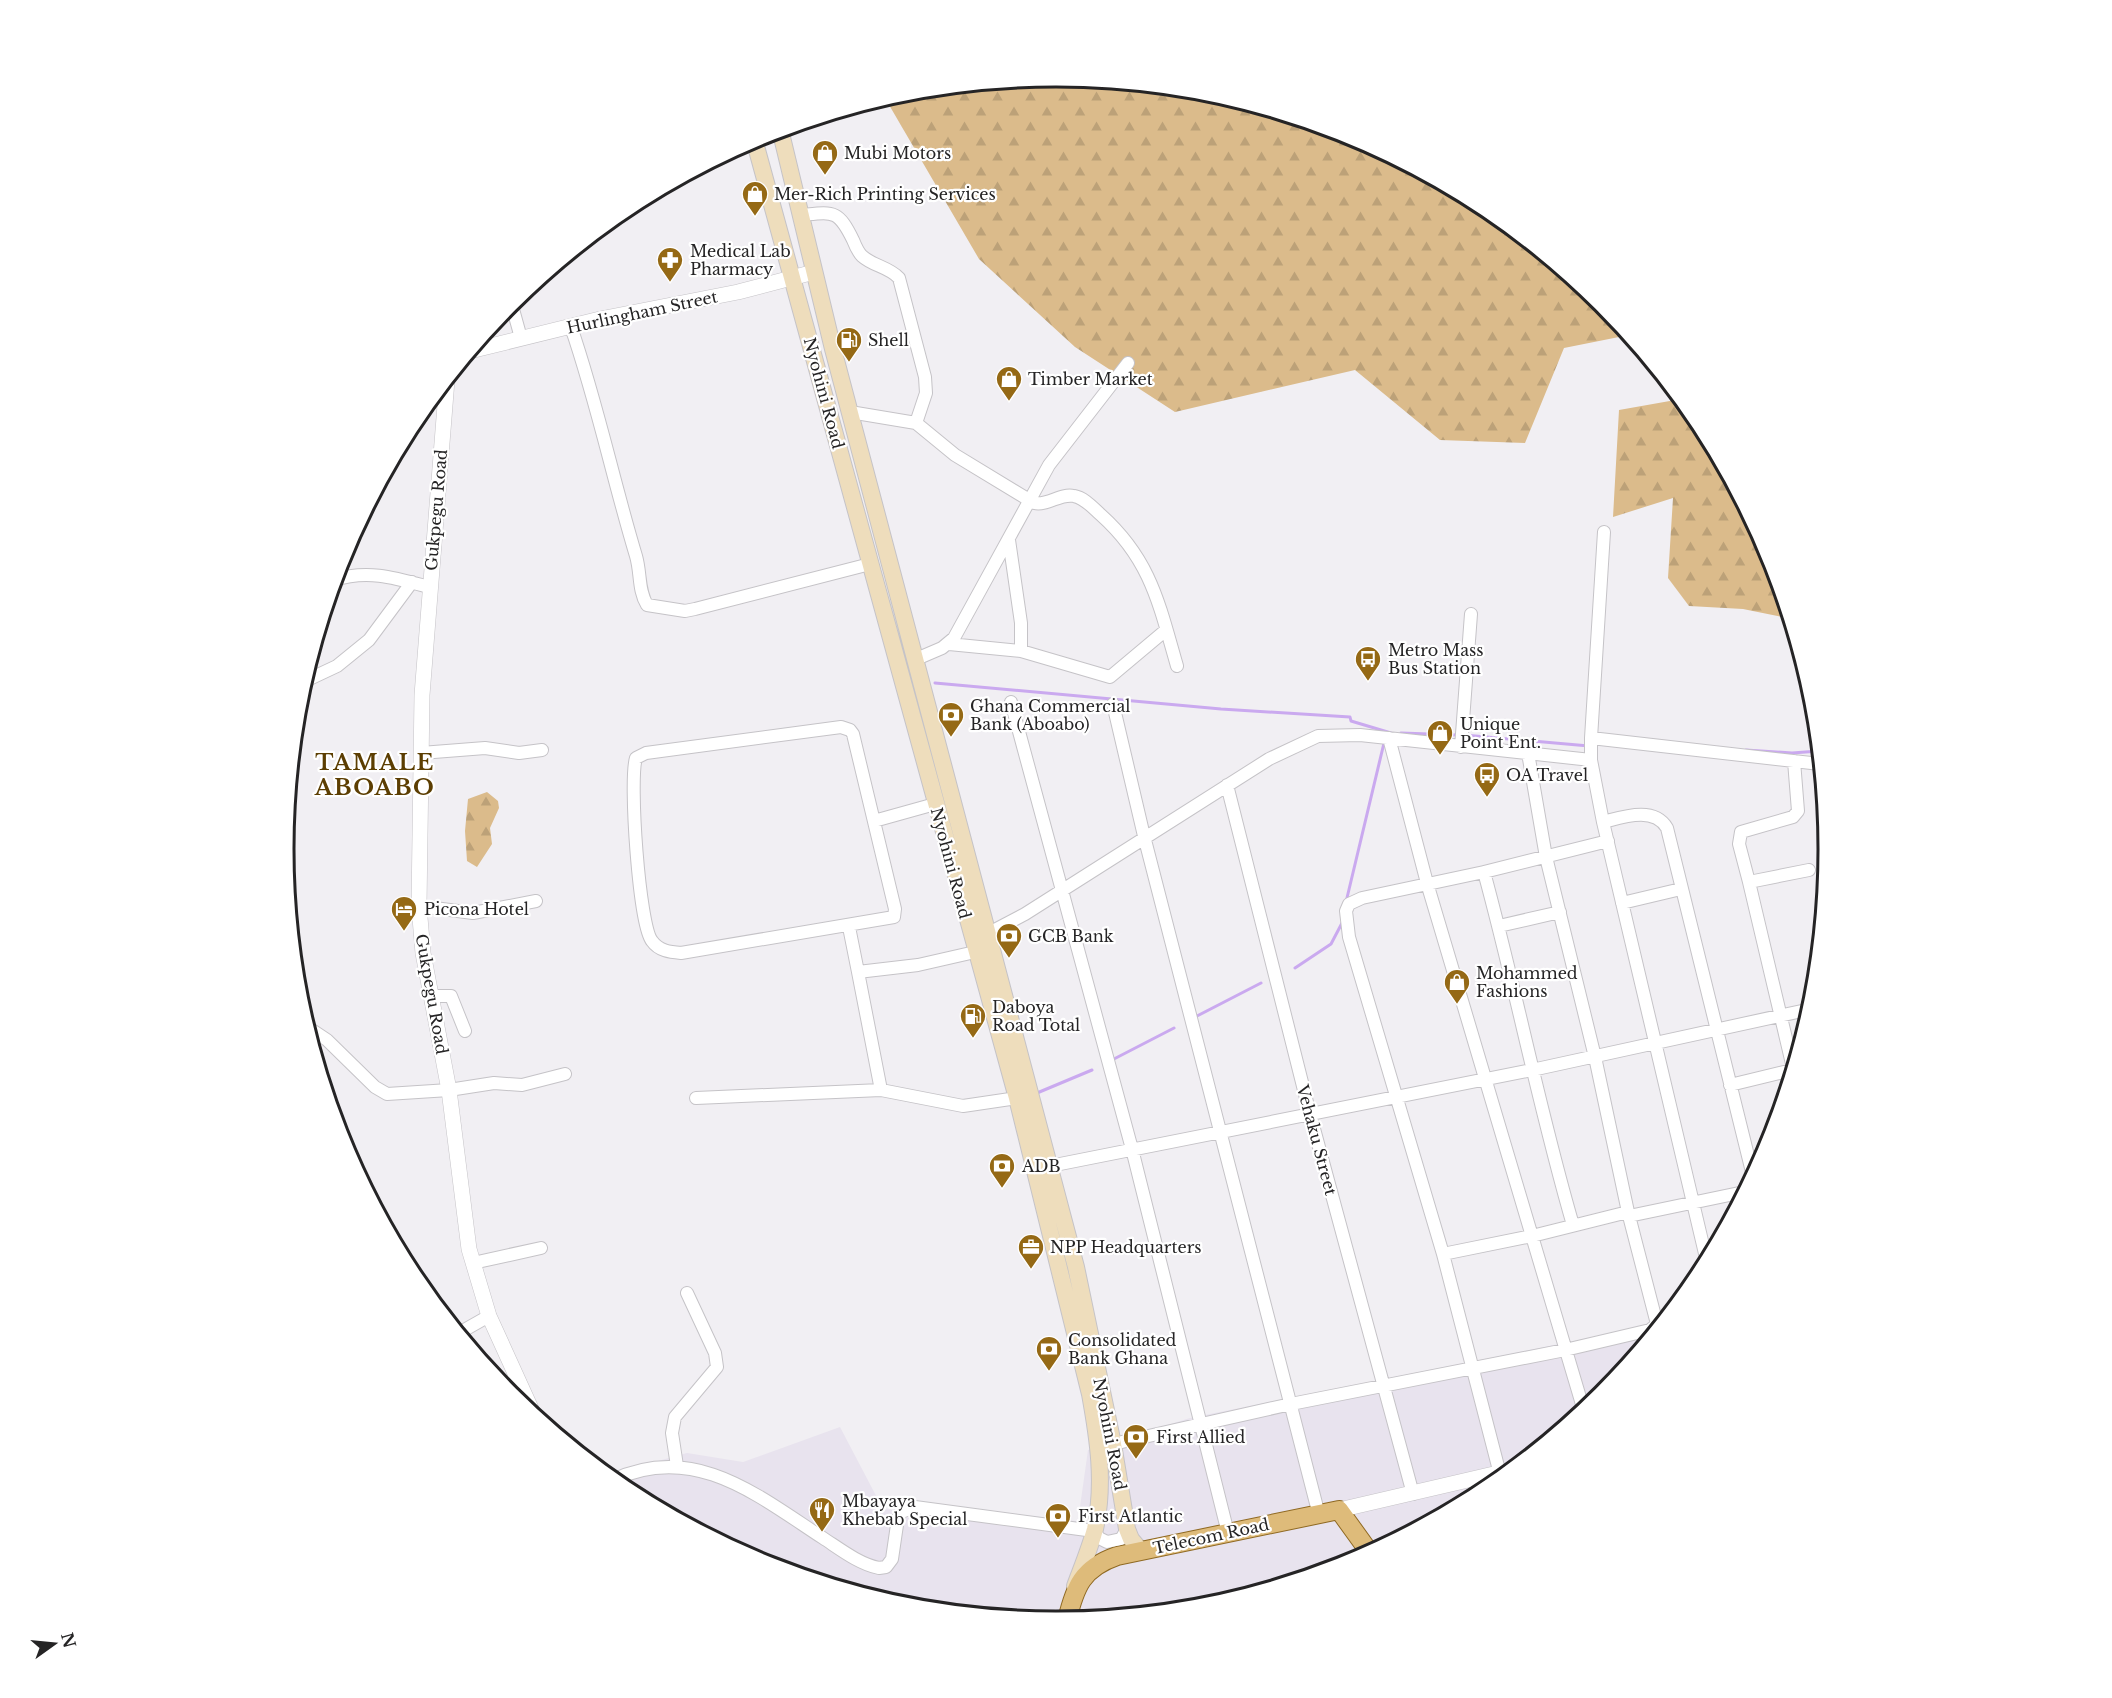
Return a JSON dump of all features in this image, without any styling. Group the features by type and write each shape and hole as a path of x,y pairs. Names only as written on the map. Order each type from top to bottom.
{"main road":[{"path":"757,148 765,158 773,159 780,154 782,138"},
{"name":"Nyohini Road","path":"782,138 814,272 914,660 1050,1166 1088,1322 1113,1444 1126,1529 1141,1551"},
{"name":"Nyohini Road","path":"756,149 1017,1098 1094,1418 1100,1481 1094,1531 1074,1590"},
{"path":"1339,1510 1364,1545"},
{"name":"Telecom Road","path":"1069,1610 1074,1590 1093,1568 1104,1560 1339,1510"}],"street":[{"path":"801,215 826,212 837,214 844,221 863,257 892,270 899,278 925,377 926,393 915,423"},
{"name":"Hurlingham Street","path":"482,348 814,272"},
{"path":"514,313 521,338"},
{"path":"571,327 596,406 637,560 641,590 647,605 685,611 870,564"},
{"path":"949,644 1049,465 1128,363"},
{"name":"Gukpegu Road","path":"446,392 429,586 421,753 419,906 423,952 449,1090 473,1263 489,1316 524,1394"},
{"path":"850,412 915,423 955,455 1028,501 1045,504 1068,496 1076,496 1116,529 1147,572 1177,666"},
{"path":"1604,532 1591,760 1603,822 1704,1249"},
{"path":"1009,540 1021,623 1022,651"},
{"path":"344,577 375,573 429,586"},
{"path":"314,677 337,666 369,640 412,582"},
{"path":"1461,747 1470,614"},
{"path":"914,660 949,644 1022,651 1110,676 1166,630"},
{"path":"1011,702 1132,1149 1228,1533"},
{"path":"1113,704 1219,1132 1319,1515"},
{"path":"846,728 853,734 895,914 889,919 849,927 681,953 659,948 651,941 643,915 634,764 640,754 846,728"},
{"path":"987,934 1017,918 1287,748 1318,736 1360,735 1591,760"},
{"path":"1389,738 1427,883 1581,1401"},
{"path":"1591,738 1812,763"},
{"path":"421,753 485,748 519,753 542,750"},
{"path":"1528,753 1546,857 1595,1057 1628,1214 1656,1319"},
{"path":"1790,1054 1739,837 1741,832 1749,828 1793,817 1797,811 1794,761"},
{"name":"Vehaku Street","path":"1227,785 1310,1113 1413,1494"},
{"path":"874,821 935,804"},
{"path":"1603,822 1641,815 1663,821 1750,1163"},
{"path":"1503,1466 1473,1368 1398,1096 1350,937 1347,911 1354,900 1484,872 1608,841"},
{"path":"1749,882 1809,870"},
{"path":"1484,872 1573,1226"},
{"path":"1622,903 1682,889"},
{"path":"419,906 473,913 536,901"},
{"path":"1499,926 1560,912"},
{"path":"849,927 881,1090"},
{"path":"858,972 918,964 975,952"},
{"path":"431,996 451,996 465,1031"},
{"path":"1050,1166 1485,1080 1800,1012"},
{"path":"317,1033 327,1040 375,1087 387,1094 449,1090 494,1083 522,1085 565,1074"},
{"path":"1730,1085 1785,1071"},
{"path":"696,1098 881,1090 963,1106 1017,1098"},
{"path":"1443,1254 1735,1194"},
{"path":"473,1263 541,1248"},
{"path":"677,1466 672,1432 675,1418 717,1367 715,1353 687,1293"},
{"path":"465,1330 489,1316"},
{"path":"1113,1444 1291,1404 1565,1350 1646,1331"},
{"path":"624,1476 652,1467 677,1466 735,1483 841,1550 879,1568 890,1564 898,1518 907,1508 923,1507 1094,1531 1102,1540 1113,1542 1121,1539 1126,1529"},
{"path":"1339,1510 1489,1476"}],"shaded area":[{"path":"1649,1327 1595,1388 1558,1422 1520,1454 1437,1509 1348,1553 1301,1571 1205,1596 1155,1604 1056,1611 1006,1609 907,1596 859,1585 811,1571 719,1532 675,1509 618,1472 687,1453 743,1462 840,1427 883,1509 1078,1521 1088,1450 1190,1418"}],"green space":[{"path":"1056,87 1155,94 1205,102 1301,127 1393,166 1437,189 1520,244 1595,310 1620,337 1564,348 1525,443 1440,440 1355,370 1175,412 1075,347 979,259 890,106 957,94 1006,89"},
{"path":"1672,401 1716,468 1739,512 1760,557 1782,617 1743,609 1689,606 1668,578 1673,498 1613,517 1619,410"},
{"path":"487,792 498,801 499,808 490,828 492,844 477,867 467,861 465,831 468,799"}],"waterway":[{"path":"935,683 1221,709 1350,717 1351,721 1391,733"},
{"path":"1401,733 1457,735"},
{"path":"1464,735 1589,746"},
{"path":"1346,902 1384,743"},
{"path":"1746,750 1792,753 1811,752"},
{"path":"1295,968 1331,944 1342,923"},
{"path":"1195,1017 1261,983"},
{"path":"1112,1060 1174,1028"},
{"path":"1037,1093 1092,1070"}],"place":[{"name":"Mubi Motors","path":"825,176"},
{"name":"Mer-Rich Printing Services","path":"755,217"},
{"name":"Medical Lab Pharmacy","path":"670,283"},
{"name":"Shell","path":"849,363"},
{"name":"Timber Market","path":"1009,402"},
{"name":"Metro Mass Bus Station","path":"1368,682"},
{"name":"Ghana Commercial Bank (Aboabo)","path":"951,738"},
{"name":"Unique Point Ent.","path":"1440,756"},
{"name":"OA Travel","path":"1487,798"},
{"name":"Picona Hotel","path":"404,932"},
{"name":"GCB Bank","path":"1009,959"},
{"name":"Mohammed Fashions","path":"1457,1005"},
{"name":"Daboya Road Total","path":"973,1039"},
{"name":"ADB","path":"1002,1189"},
{"name":"NPP Headquarters","path":"1031,1270"},
{"name":"Consolidated Bank Ghana","path":"1049,1372"},
{"name":"First Allied","path":"1136,1460"},
{"name":"Mbayaya Khebab Special","path":"822,1533"},
{"name":"First Atlantic","path":"1058,1539"}],"district":[{"name":"TAMALE ABOABO","path":"375,774"}]}
